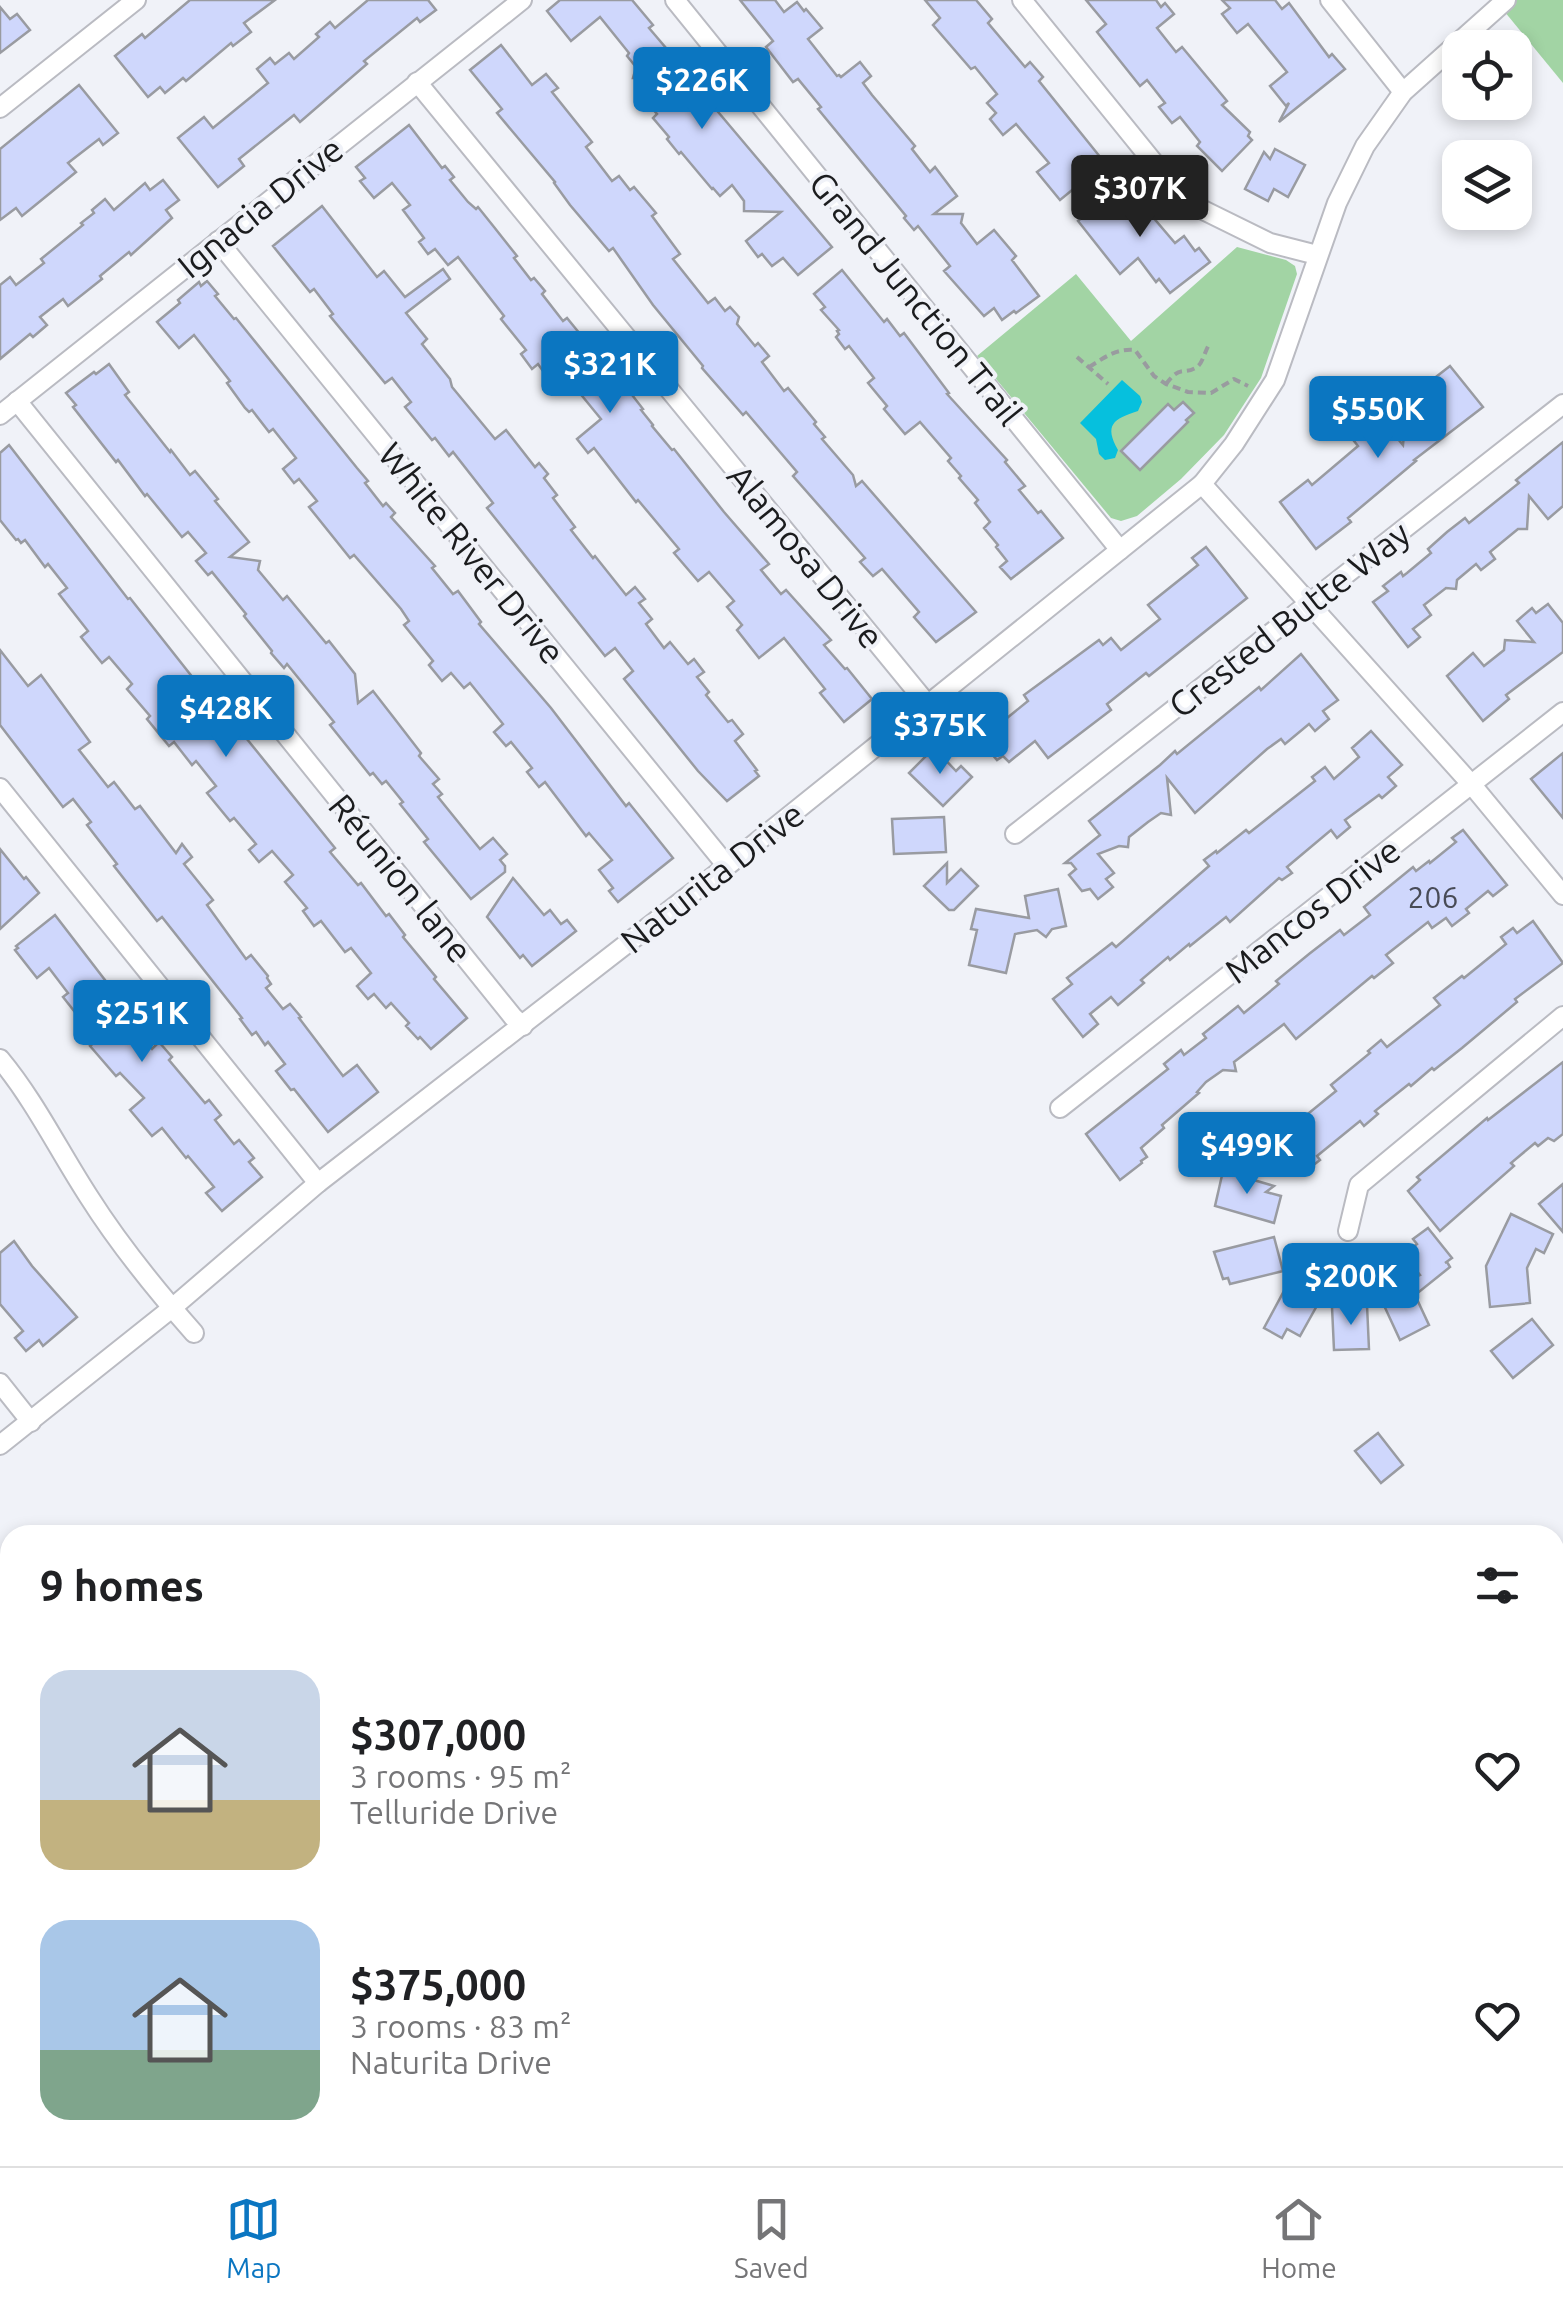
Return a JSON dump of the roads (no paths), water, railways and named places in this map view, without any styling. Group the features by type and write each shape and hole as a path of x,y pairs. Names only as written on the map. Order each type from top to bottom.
{"street":[{"path":"0,108 136,0"},
{"name":"Ignacia Drive","path":"0,415 522,0"},
{"name":"Grand Junction Trail","path":"675,0 1120,550"},
{"path":"1022,0 1167,180 1200,208 1270,243 1317,255"},
{"path":"1330,0 1402,92"},
{"name":"Naturita Drive","path":"0,1445 172,1308 318,1183 726,866 1202,484 1234,444 1275,380 1337,202 1364,146 1402,92 1506,0"},
{"name":"Alamosa Drive","path":"417,82 928,705"},
{"name":"White River Drive","path":"218,240 726,866"},
{"name":"Réunion lane","path":"17,402 523,1026"},
{"name":"Crested Butte Way","path":"1015,834 1563,404"},
{"path":"1202,484 1472,784 1563,895"},
{"name":"Mancos Drive","path":"1060,1108 1563,712"},
{"path":"0,788 318,1183"},
{"path":"1348,1231 1359,1185 1563,1016"},
{"path":"0,1059 20,1084 114,1235 194,1334"},
{"path":"0,1383 31,1422"}],"water":[{"path":"1122,380 1142,402 1138,411 1113,424 1118,450 1115,458 1105,460 1099,454 1096,439 1080,423"}]}
